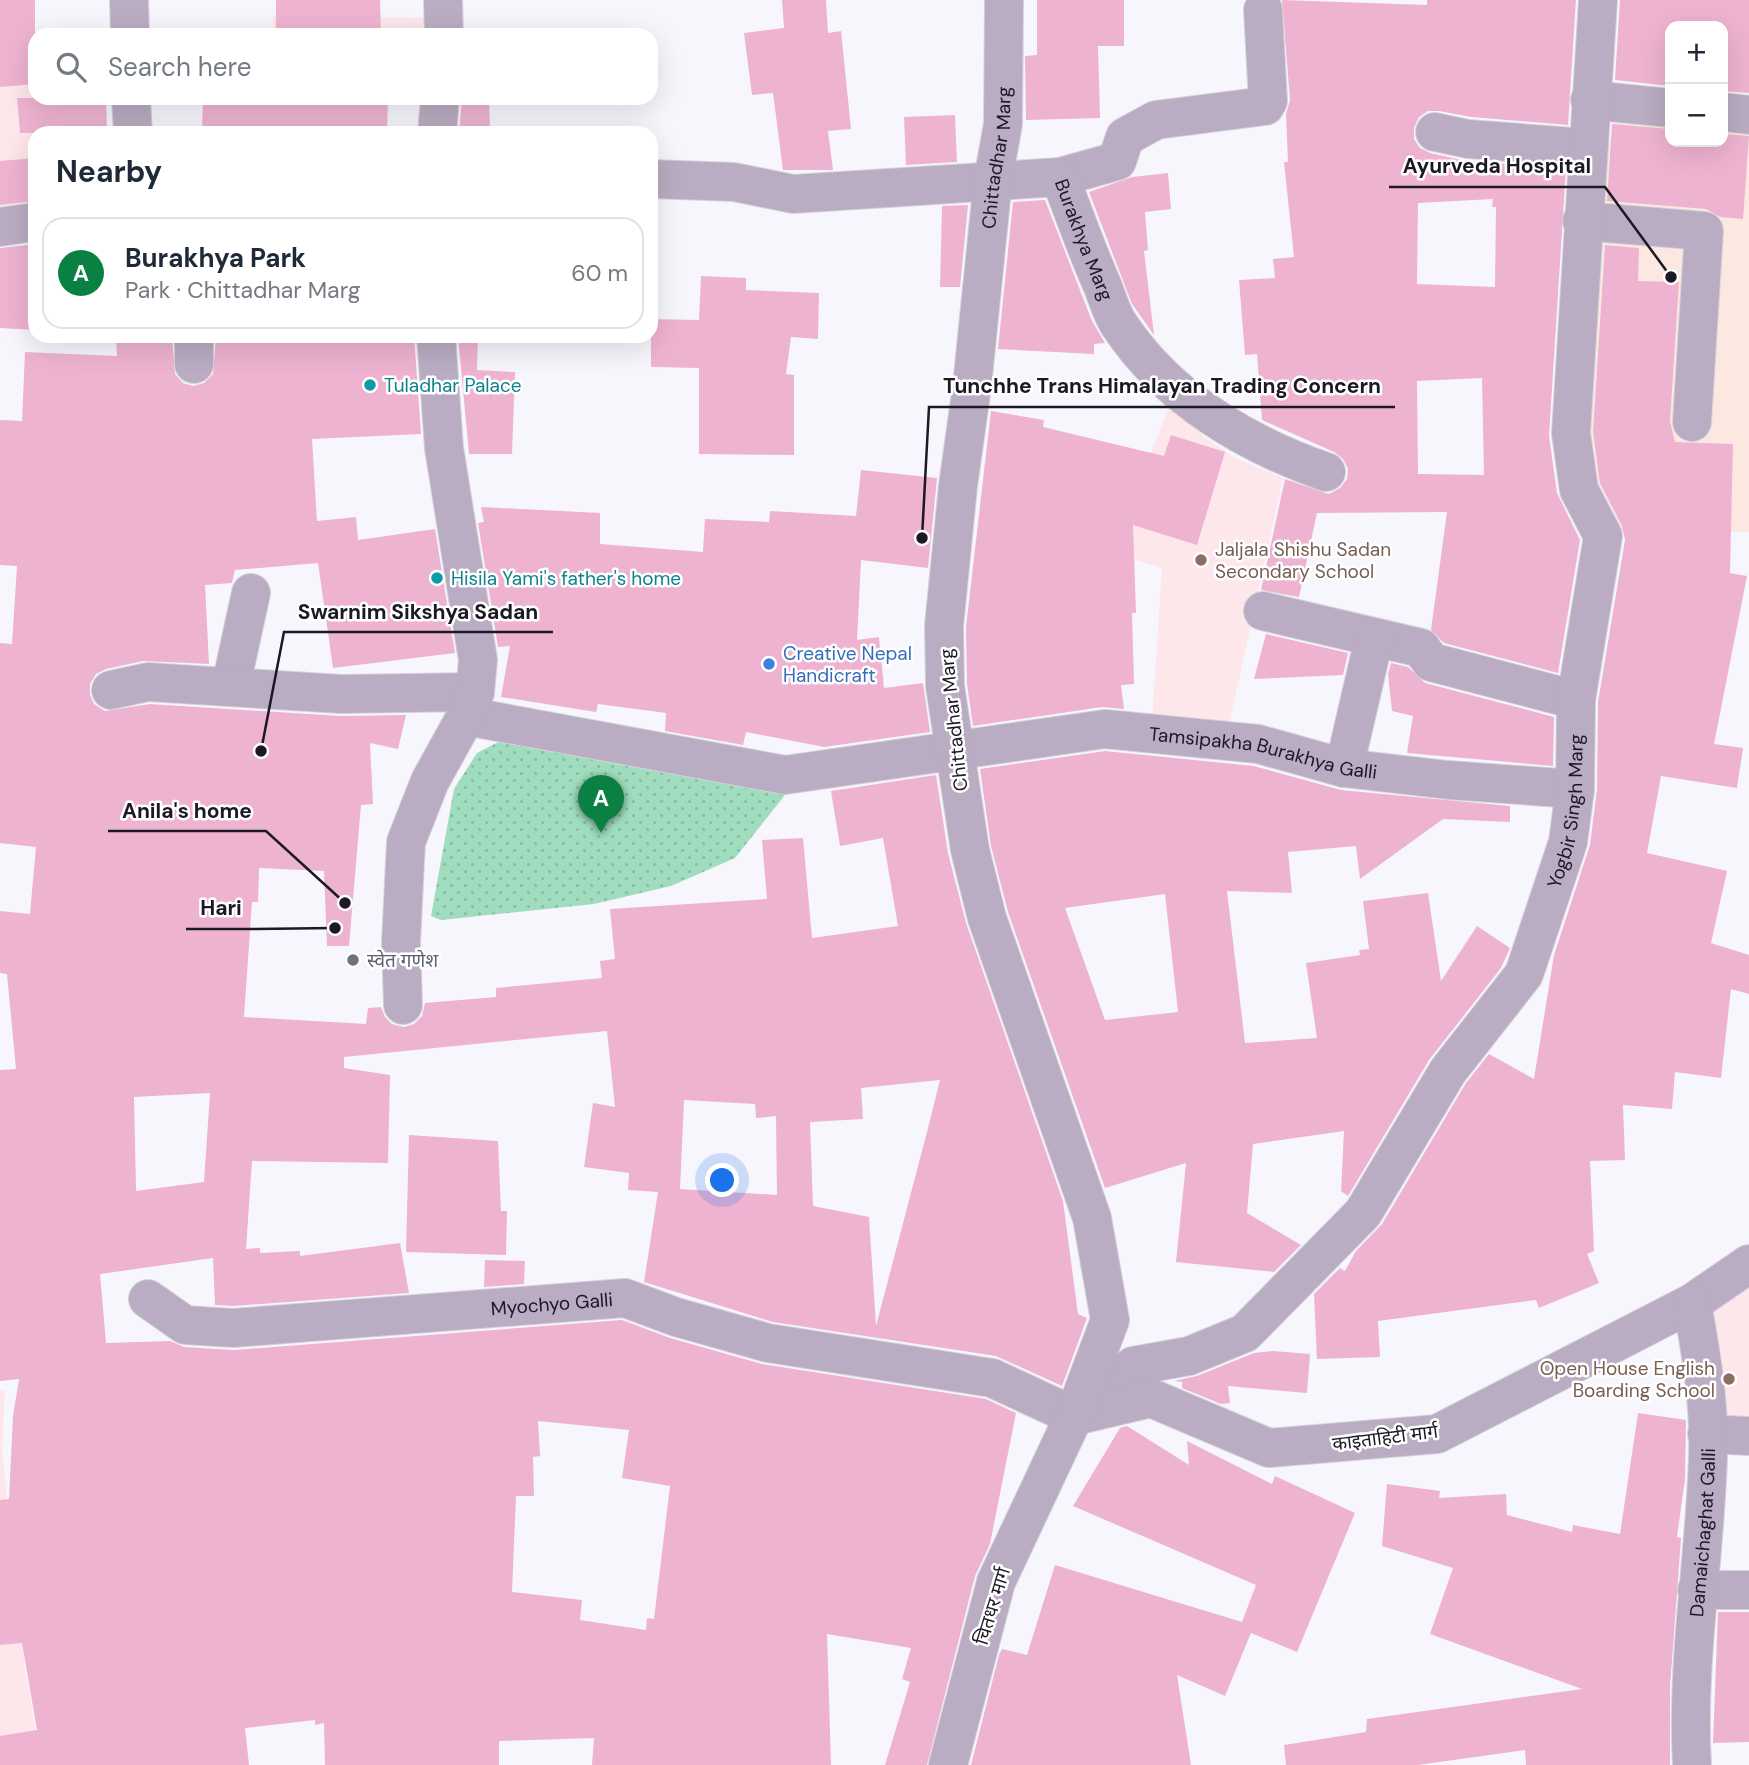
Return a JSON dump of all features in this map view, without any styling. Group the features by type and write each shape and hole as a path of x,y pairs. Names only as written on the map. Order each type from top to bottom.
{"street":[{"path":"129,0 130,28"},
{"path":"443,0 444,28"},
{"name":"Chittadhar Marg","path":"1004,0 1003,124 993,180 944,626 945,686 970,850 987,918 1092,1218 1110,1320 1074,1416"},
{"name":"Yogbir Singh Marg","path":"1074,1416 1133,1366 1189,1356 1245,1333 1363,1213 1447,1072 1524,974 1569,842 1575,789 1576,700 1604,536 1579,490 1571,433 1582,221 1598,0"},
{"path":"1060,177 1117,161 1125,136 1156,120 1265,106 1268,101 1263,10"},
{"path":"1590,100 1665,108"},
{"path":"131,105 132,126"},
{"path":"438,126 439,105"},
{"path":"1728,113 1749,115"},
{"path":"1435,132 1468,139 1587,148"},
{"name":"Burakhya Marg","path":"658,179 734,182 793,194 1060,177 1118,324 1143,356 1201,408 1239,433 1288,458 1326,472"},
{"path":"1582,221 1704,231 1692,422"},
{"path":"0,227 28,223"},
{"path":"403,1005 401,942 406,842 430,781 470,704 478,660 444,448 436,343"},
{"path":"231,685 251,593"},
{"path":"1263,611 1420,648 1431,662 1576,700"},
{"path":"1344,768 1374,639"},
{"name":"Tamsipakha Burakhya Galli","path":"111,690 148,682 231,685 470,704 785,775 1105,729 1258,744 1344,768 1448,780 1575,789"},
{"name":"काइताहिटी मार्ग","path":"1074,1416 1151,1398 1269,1448 1437,1434 1692,1303 1749,1264"},
{"name":"Myochyo Galli","path":"148,1298 185,1325 233,1328 625,1298 676,1317 768,1343 992,1378 1074,1416"},
{"name":"Damaichaghat Galli","path":"1692,1303 1704,1378 1707,1434 1692,1646 1692,1765"},
{"name":"चितधर मार्ग","path":"948,1765 996,1582 1074,1416"},
{"path":"1707,1434 1749,1436"},
{"path":"1697,1590 1749,1590"}],"shaded area":[{"path":"273,16 430,18 430,28 273,28"},
{"path":"28,39 28,105 35,105 35,126 28,126 28,208 0,211 0,41"},
{"path":"1615,112 1665,116 1665,147 1728,147 1728,119 1749,121 1749,532 1623,532 1589,480 1585,412 1600,139 1612,139"},
{"name":"Jaljala Shishu Sadan Secondary School","path":"1170,404 1203,436 1234,457 1283,478 1228,730 1152,721 1162,568 1112,553"},
{"name":"Open House English Boarding School","path":"1749,1272 1749,1425 1723,1424 1702,1312"},
{"path":"5,1390 2,1452 25,1669 37,1738 0,1765 0,1391"}],"green space":[{"path":"512,735 793,785 735,858 671,886 594,904 441,920 431,916 454,789 477,753"}],"building":[{"path":"0,0 35,0 35,28 28,28 28,85 0,87"},
{"path":"276,0 380,0 381,28 276,28"},
{"path":"782,0 826,0 828,33 841,31 851,129 828,131 833,170 783,170 773,93 752,95 744,33 784,28"},
{"path":"1037,0 1124,0 1124,46 1098,46 1100,118 1026,120 1025,56 1037,55"},
{"path":"1282,0 1427,5 1427,0 1576,0 1568,125 1428,111 1419,117 1414,128 1414,139 1420,148 1430,153 1466,161 1566,168 1549,436 1557,493 1580,540 1558,673 1444,643 1431,630 1447,512 1317,513 1299,597 1261,590 1285,479 1329,494 1340,488 1347,479 1348,469 1343,459 1334,452 1262,420 1257,354 1245,355 1239,280 1275,278 1273,259 1294,257 1284,162 1288,162 1286,114 1290,100","holes":["1493,199 1492,207 1496,207 1495,287 1417,284 1418,203","1482,378 1484,475 1418,474 1417,381"]},
{"path":"1620,0 1749,0 1749,93 1728,91 1728,21 1665,21 1665,85 1615,80"},
{"path":"17,98 28,98 28,105 106,105 107,126 28,126 28,133 20,133"},
{"path":"203,105 388,105 387,126 202,126"},
{"path":"461,105 489,105 490,126 460,126"},
{"path":"955,115 957,162 906,165 904,117"},
{"path":"1612,124 1665,129 1665,147 1728,147 1728,134 1749,136 1743,219 1720,217 1706,209 1607,201"},
{"path":"28,159 28,202 0,205 0,161"},
{"path":"1168,173 1171,209 1145,212 1148,250 1144,251 1154,335 1132,304 1089,192 1132,177"},
{"path":"1045,200 1092,321 1105,343 1094,344 1094,354 998,349 1013,202"},
{"path":"968,205 960,287 940,287 942,206"},
{"path":"28,245 28,330 0,328 0,248"},
{"path":"1605,245 1639,248 1638,281 1679,282 1670,421 1675,442 1733,444 1730,573 1747,576 1714,744 1743,748 1737,788 1661,776 1647,853 1727,871 1711,943 1749,955 1749,994 1731,989 1721,1078 1675,1072 1672,1109 1623,1105 1625,1160 1590,1161 1594,1251 1587,1254 1599,1283 1539,1308 1536,1300 1378,1321 1380,1357 1317,1359 1314,1294 1340,1268 1345,1271 1356,1251 1382,1224 1466,1083 1489,1054 1534,1079 1554,955 1590,845 1597,789 1598,702 1625,540 1622,526 1600,483 1593,432"},
{"path":"701,276 746,278 746,290 819,293 818,339 791,337 786,374 794,375 794,455 699,454 699,368 651,367 651,343 658,343 658,319 699,320"},
{"path":"116,343 173,343 175,374 183,383 193,386 204,383 213,374 215,343 414,343 421,434 312,439 317,521 356,517 358,540 435,529 455,653 333,668 318,563 235,570 232,583 205,585 209,664 143,661 106,669 96,674 90,684 90,695 94,704 105,711 150,704 340,716 406,715 398,749 370,743 373,804 361,805 349,946 327,946 324,871 259,868 258,902 252,902 244,1017 366,1024 368,1008 381,1007 392,1024 404,1027 414,1024 422,1016 425,1003 496,997 496,988 602,978 600,961 615,959 610,909 767,899 762,840 803,838 812,938 898,926 883,838 840,846 831,791 936,775 948,853 966,923 1063,1201 1078,1314 1087,1318 1062,1386 996,1356 773,1322 644,1282 658,1192 628,1190 629,1173 584,1167 593,1103 615,1107 607,1031 344,1057 344,1068 390,1075 388,1163 252,1161 246,1249 260,1248 260,1253 300,1251 300,1256 400,1243 409,1293 233,1306 215,1305 213,1258 100,1274 106,1343 170,1341 184,1347 234,1350 622,1320 670,1338 762,1364 986,1399 1016,1413 990,1544 975,1576 927,1765 885,1765 910,1682 902,1679 911,1648 827,1634 831,1765 592,1765 594,1738 499,1741 499,1765 325,1765 324,1723 315,1725 315,1720 245,1728 249,1765 0,1765 0,1736 37,1730 22,1643 0,1645 0,1500 9,1499 13,1416 19,1379 0,1381 0,1070 16,1069 7,974 0,973 0,911 30,914 36,847 0,843 0,643 12,644 17,566 0,565 0,420 22,421 25,352 117,356","holes":["940,1080 876,1326 869,1217 813,1206 810,1122 863,1119 861,1088","210,1093 204,1182 136,1191 134,1097","684,1100 755,1104 756,1118 776,1116 777,1195 680,1189","538,1421 629,1430 622,1478 670,1486 654,1619 647,1618 646,1630 580,1620 582,1600 512,1592 516,1496 534,1496 533,1457 540,1456"]},
{"path":"459,343 478,343 477,370 515,372 512,454 469,454"},
{"path":"991,411 1044,420 1043,427 1164,456 1171,435 1225,452 1197,545 1133,525 1136,613 1132,613 1134,684 1121,685 1124,709 1102,707 973,726 967,684 966,627"},
{"path":"861,470 937,478 928,568 861,560 857,640 879,637 884,688 923,683 930,732 824,747 746,732 743,745 665,731 666,713 598,704 596,712 501,697 510,646 498,647 478,523 484,522 481,507 600,513 600,544 703,552 705,519 769,522 770,511 856,516"},
{"path":"1266,634 1348,653 1343,675 1254,679"},
{"path":"1391,663 1408,667 1425,683 1554,717 1553,766 1407,753 1413,716 1392,711 1388,674"},
{"path":"1105,751 1254,766 1341,790 1510,806 1510,822 1443,819 1360,879 1356,846 1288,852 1292,893 1227,891 1245,1043 1317,1038 1306,963 1360,955 1359,950 1369,949 1363,901 1428,893 1441,981 1477,926 1510,948 1501,968 1429,1060 1348,1196 1341,1191 1344,1131 1253,1144 1247,1213 1301,1245 1274,1272 1176,1262 1186,1163 1105,1188 1008,912 991,846 980,769","holes":["1165,894 1178,1012 1105,1020 1065,908"]},
{"path":"409,1135 498,1141 501,1211 507,1211 506,1255 406,1252"},
{"path":"485,1260 525,1261 524,1284 484,1287"},
{"path":"1273,1351 1310,1354 1307,1393 1228,1386 1230,1403 1221,1404 1182,1388 1182,1382 1174,1381 1197,1376 1254,1353"},
{"path":"1638,1413 1686,1420 1685,1479 1677,1537 1681,1538 1670,1687 1670,1765 1526,1765 1525,1750 1418,1765 1286,1765 1284,1745 1366,1732 1367,1719 1582,1689 1430,1634 1453,1568 1382,1546 1387,1484 1440,1491 1439,1498 1506,1494 1507,1515 1572,1532 1573,1525 1620,1534"},
{"path":"1127,1426 1189,1465 1187,1441 1272,1484 1275,1476 1355,1513 1297,1652 1251,1633 1225,1696 1177,1675 1191,1765 971,1765 999,1655 1002,1649 1027,1655 1055,1565 1242,1622 1256,1585 1073,1506 1120,1428"},
{"path":"1718,1612 1749,1612 1749,1742 1713,1743"}],"place":[{"name":"Ayurveda Hospital","path":"1671,277"},
{"name":"Tuladhar Palace","path":"370,385"},
{"name":"Tunchhe Trans Himalayan Trading Concern","path":"922,538"},
{"name":"Jaljala Shishu Sadan Secondary School","path":"1201,560"},
{"name":"Hisila Yami's father's home","path":"437,578"},
{"name":"Creative Nepal Handicraft","path":"769,664"},
{"name":"Swarnim Sikshya Sadan","path":"261,751"},
{"name":"Burakhya Park","path":"601,833"},
{"name":"Anila's home","path":"345,903"},
{"name":"Hari","path":"335,928"},
{"name":"स्वेत गणेश","path":"353,960"},
{"name":"Open House English Boarding School","path":"1729,1379"}]}
